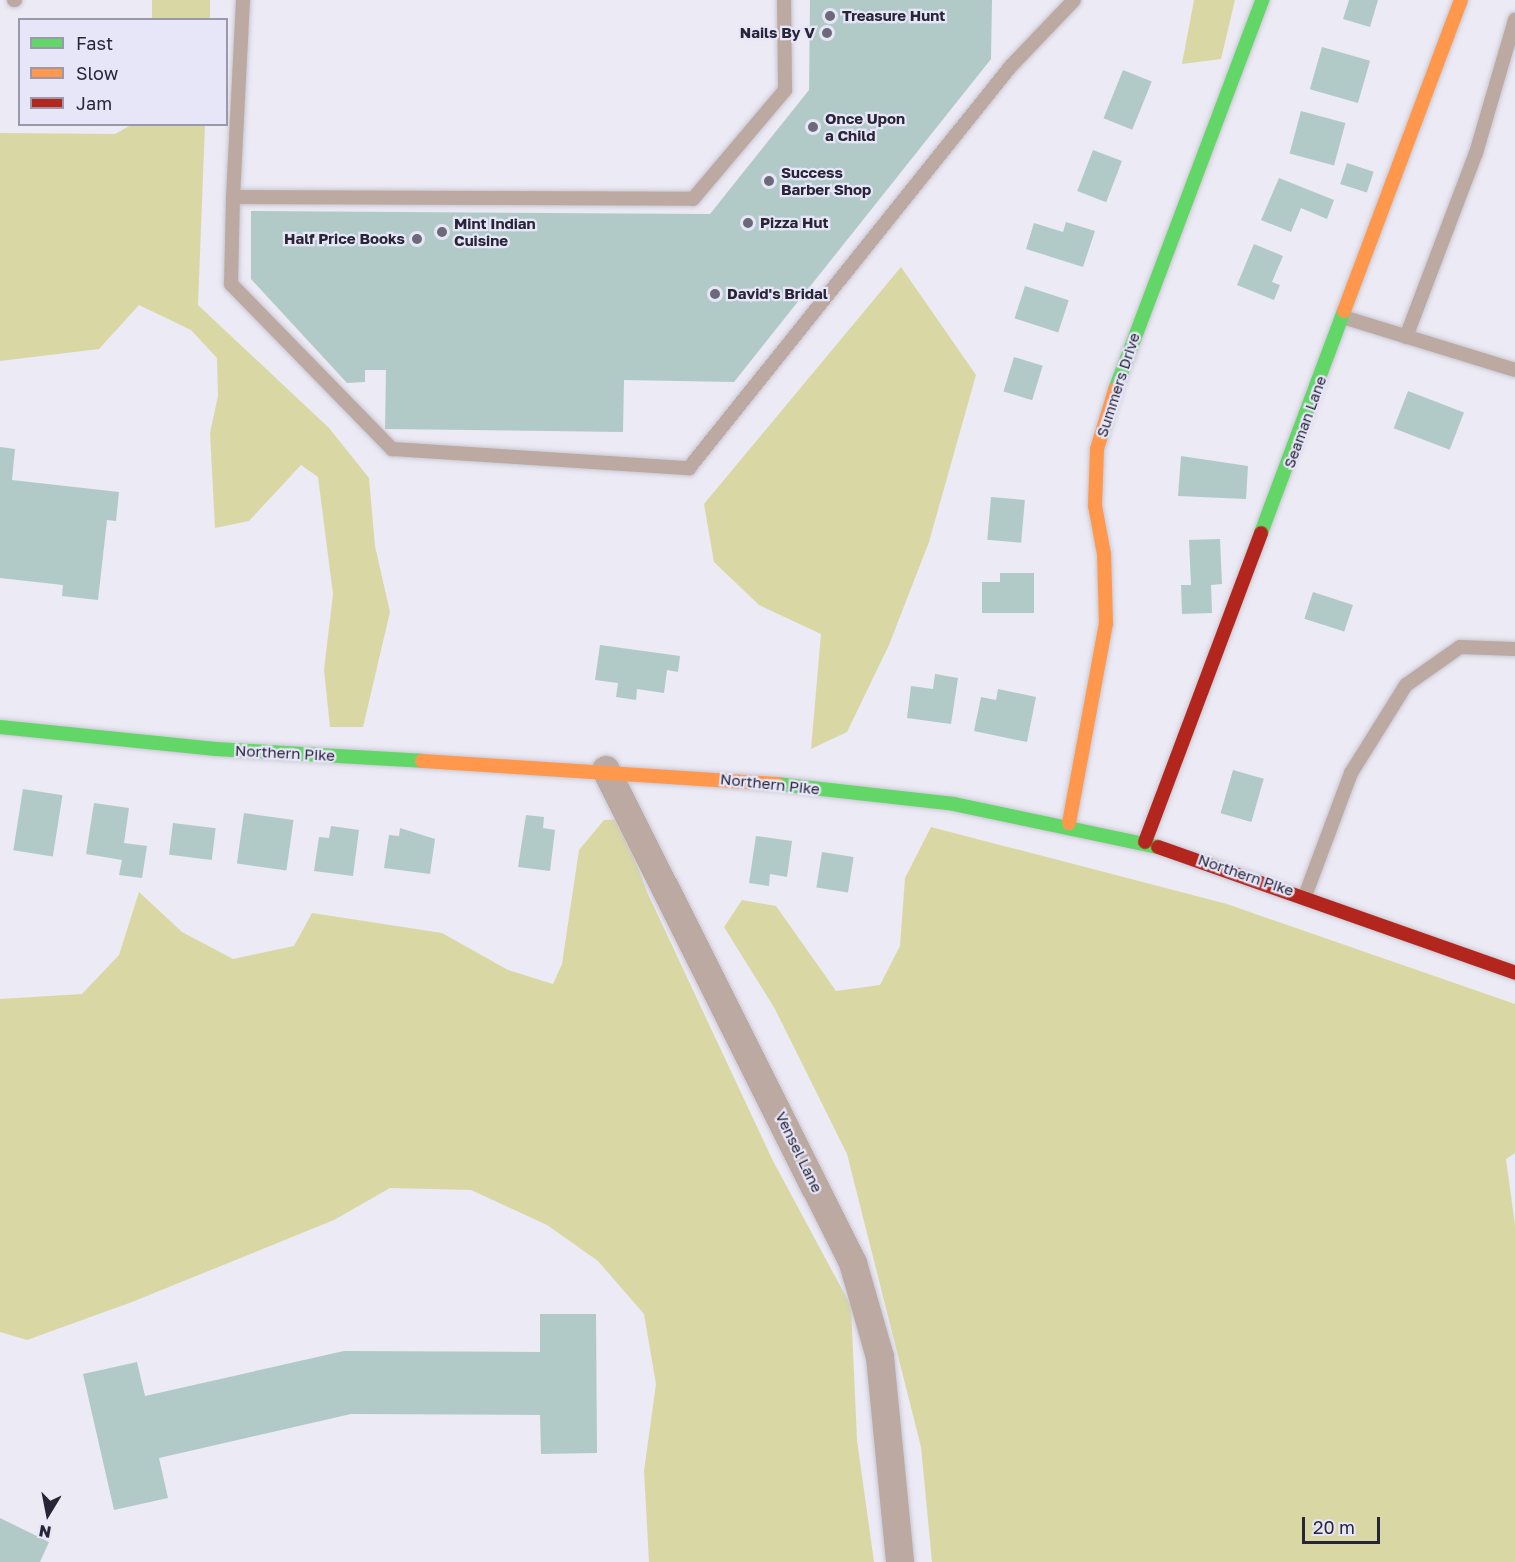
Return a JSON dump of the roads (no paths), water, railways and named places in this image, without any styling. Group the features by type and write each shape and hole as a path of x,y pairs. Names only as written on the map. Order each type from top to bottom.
{"street":[{"name":"Summers Drive","path":"1069,823 1106,624 1104,554 1095,506 1097,449 1123,365 1262,0"},
{"name":"Seaman Lane","path":"1145,842 1461,0"},
{"name":"Northern Pike","path":"0,727 216,749 606,770 919,800 1069,823 1145,842 1305,896 1515,973"},
{"name":"Vensel Lane","path":"606,770 853,1263 880,1357 900,1562"}],"lane":[{"path":"243,0 231,284 392,449 689,468 1011,66 1074,0"},
{"path":"233,197 693,199 785,90 784,0"},
{"path":"1406,337 1476,153 1515,20"},
{"path":"1343,317 1515,370"},
{"path":"1305,896 1351,773 1406,685 1460,647 1515,648"}],"place":[{"name":"Treasure Hunt","path":"830,16"},
{"name":"Nails By V","path":"827,33"},
{"name":"Once Upon a Child","path":"813,127"},
{"name":"Success Barber Shop","path":"769,181"},
{"name":"Pizza Hut","path":"748,223"},
{"name":"Mint Indian Cuisine","path":"442,232"},
{"name":"Half Price Books","path":"417,239"},
{"name":"David's Bridal","path":"715,294"}]}
